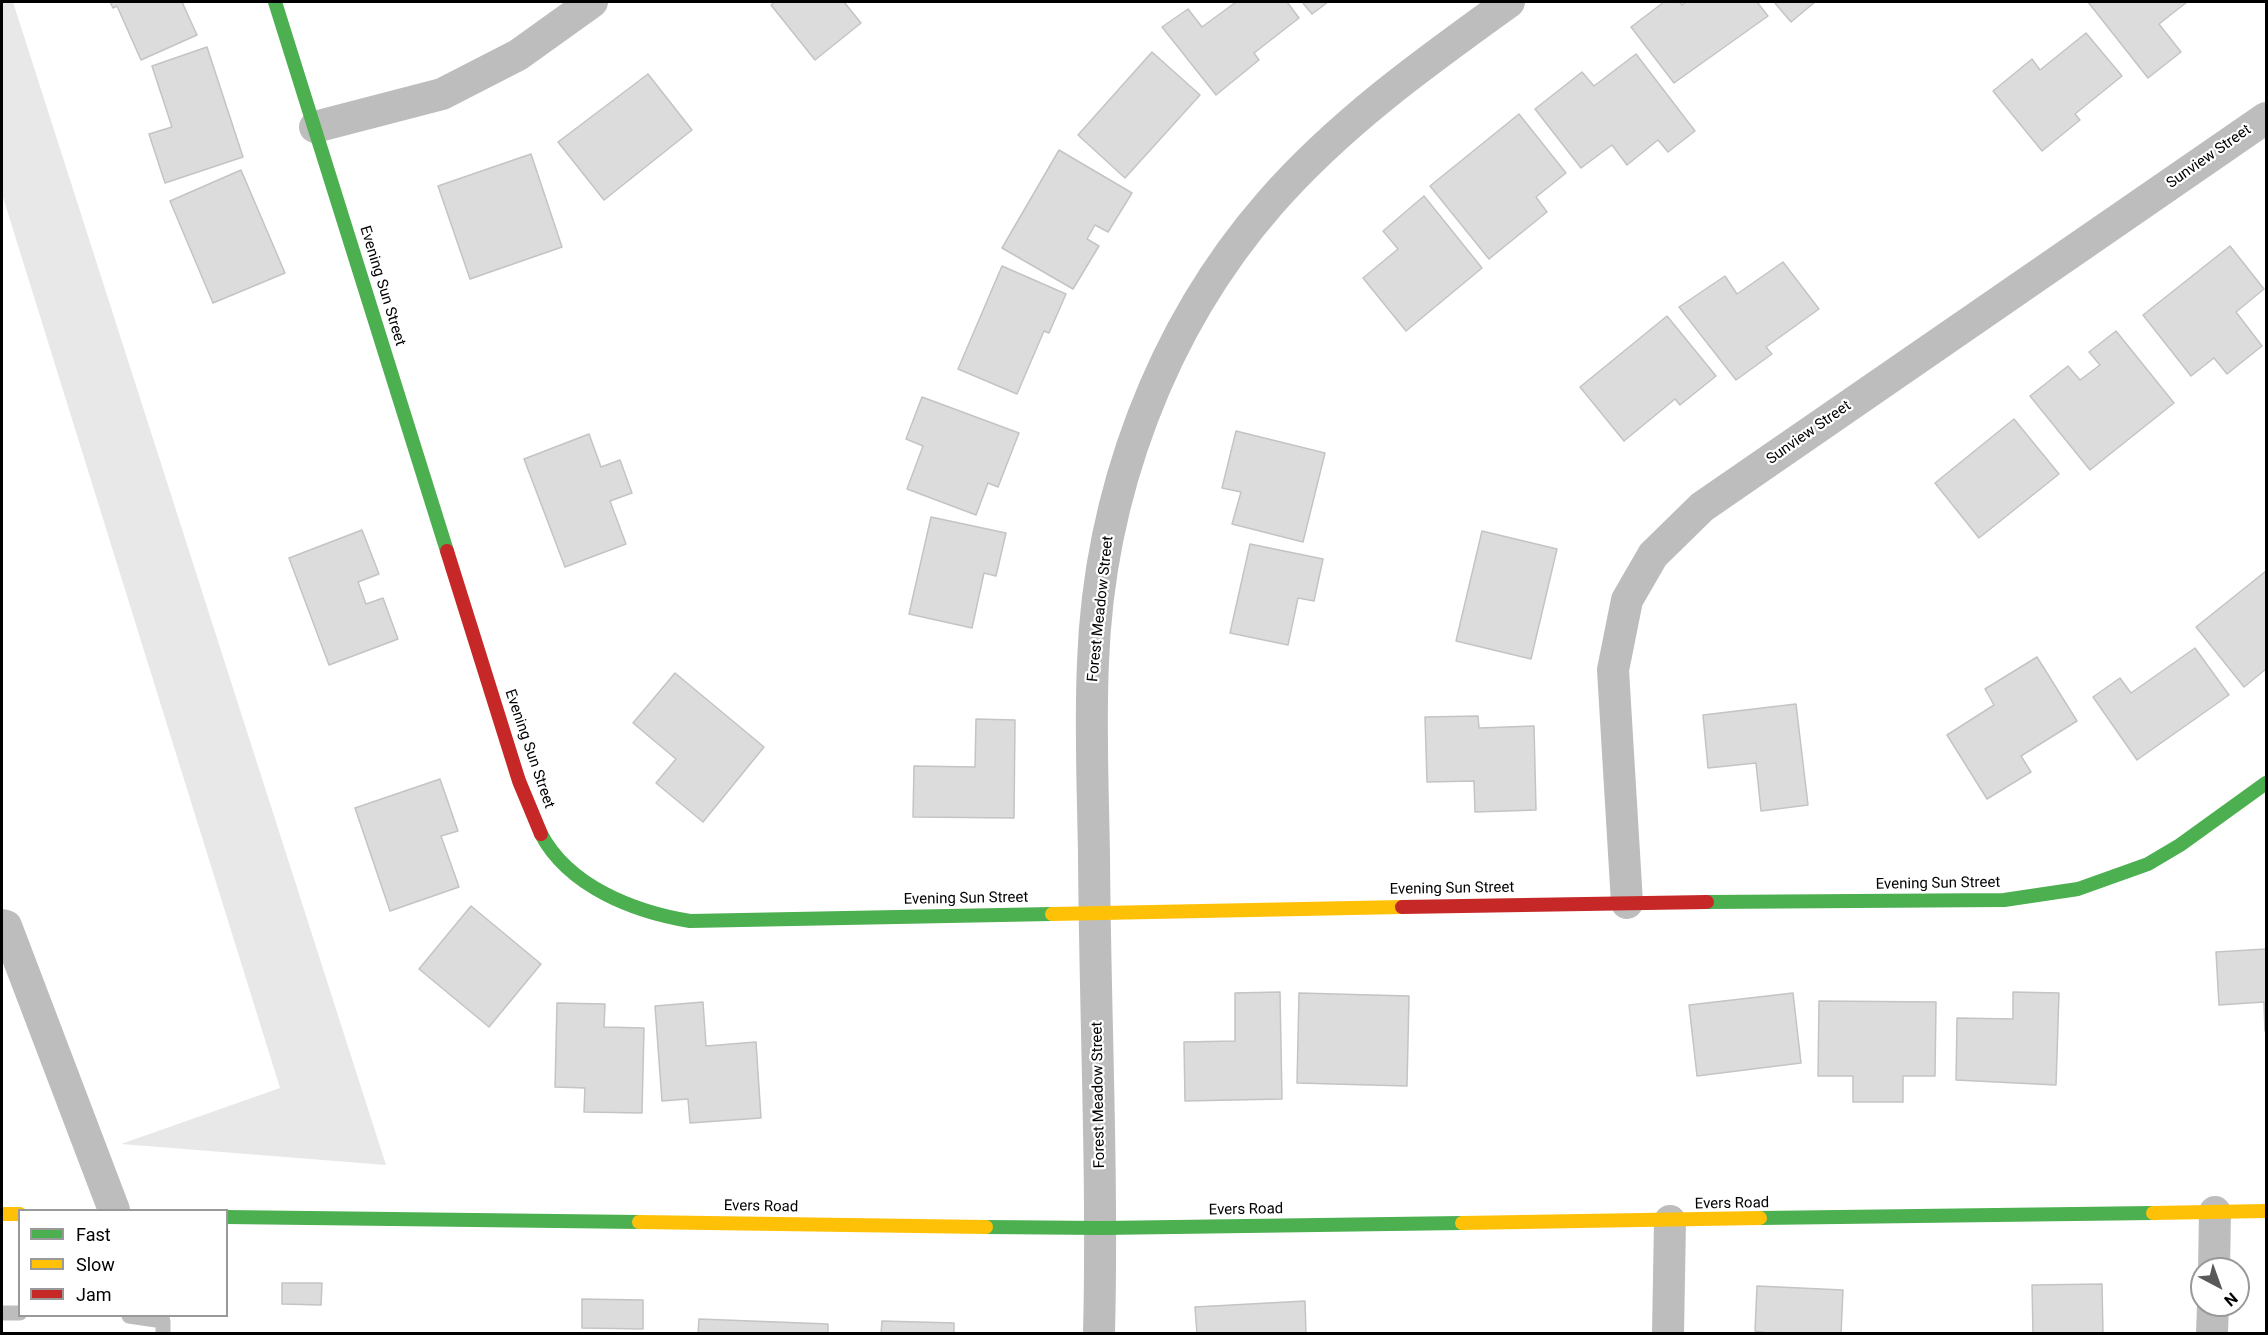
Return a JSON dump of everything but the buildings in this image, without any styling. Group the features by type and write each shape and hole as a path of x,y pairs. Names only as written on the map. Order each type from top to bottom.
{"street":[{"name":"Evening Sun Street","path":"275,2 519,781 544,840 556,855 600,893 671,919 1627,903 2004,900 2078,889 2148,864 2180,845 2266,783"},
{"path":"315,127 442,94 518,55 592,2"},
{"name":"Forest Meadow Street","path":"1099,1334 1102,1228 1094,913 1093,660 1103,561 1122,475 1148,402 1187,323 1222,266 1269,204 1323,148 1390,88 1509,2"},
{"name":"Sunview Street","path":"1627,903 1613,670 1627,600 1653,555 1702,507 2266,118"},
{"path":"3,920 114,1209"},
{"name":"Evers Road","path":"228,1217 1102,1228 2266,1211"},
{"path":"2214,1257 2215,1212"},
{"path":"2,1214 18,1214"},
{"path":"1668,1334 1670,1221"},
{"path":"2212,1334 2213,1317"}],"lane":[{"path":"2,1313 18,1313"},
{"path":"136,1317 163,1321 163,1334"}],"shaded area":[{"path":"2,2 13,2 386,1165 121,1144 280,1088 2,194"}],"traffic: fast":[{"path":"275,2 447,551"},
{"path":"1707,902 2004,900 2078,889 2148,864 2180,845 2266,783"},
{"path":"541,834 553,853 568,869 605,894 647,911 690,921 1052,914"},
{"path":"1760,1218 2153,1213"},
{"path":"228,1217 639,1222"},
{"path":"986,1227 1102,1228 1462,1223"}],"traffic: slow":[{"path":"1052,914 1402,907"},
{"path":"2153,1213 2266,1211"},
{"path":"2,1214 18,1214"},
{"path":"1462,1223 1760,1218"},
{"path":"639,1222 986,1227"}],"traffic: jam":[{"path":"447,551 519,781 541,834"},
{"path":"1402,907 1707,902"}]}
